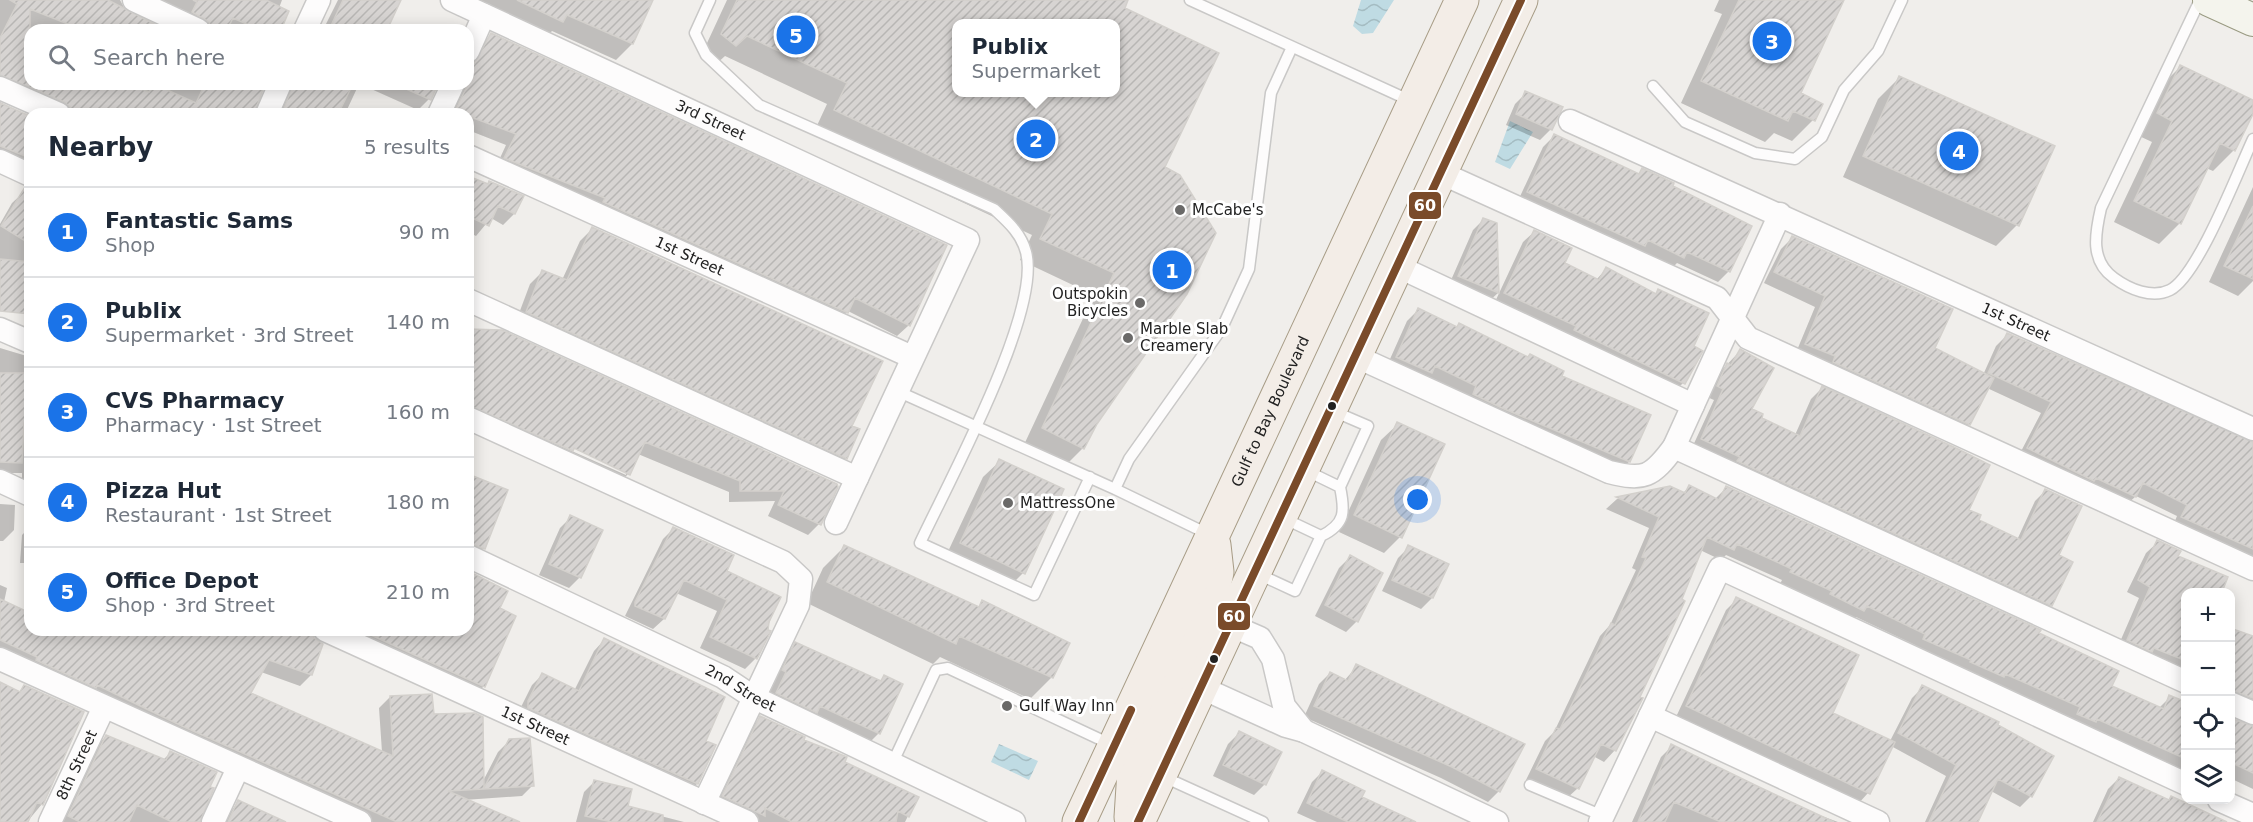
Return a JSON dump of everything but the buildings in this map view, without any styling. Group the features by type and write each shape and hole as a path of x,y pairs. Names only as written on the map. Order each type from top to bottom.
{"main road":[{"name":"Gulf to Bay Boulevard","path":"1079,822 1462,0"},
{"path":"1138,822 1158,774 1230,625 1521,0"},
{"path":"2209,0 2253,20"},
{"path":"1131,822 1134,771 1209,611 1217,572 1212,536"}],"street":[{"path":"134,0 185,24"},
{"path":"308,24 319,0"},
{"name":"3rd Street","path":"452,0 968,240 912,357"},
{"path":"474,38 484,15"},
{"path":"0,88 45,108"},
{"path":"270,108 277,90"},
{"path":"442,108 450,90"},
{"name":"1st Street","path":"1570,120 2253,429"},
{"name":"1st Street","path":"474,159 912,357"},
{"path":"0,161 24,172"},
{"path":"1441,173 1717,298 1748,338 2253,569"},
{"path":"1355,356 1609,472 1635,479 1659,467 1674,447 1780,214"},
{"path":"1397,266 1693,405"},
{"path":"474,303 857,478"},
{"path":"0,328 24,339"},
{"path":"836,523 912,357"},
{"path":"474,421 783,562 801,579 798,605 704,803"},
{"path":"1674,447 2181,680"},
{"path":"0,481 24,492"},
{"name":"2nd Street","path":"474,559 723,677 753,697 893,762 1014,822"},
{"path":"1601,819 1720,568 2181,782"},
{"path":"1230,625 1260,638 1273,659 1284,706 1304,731"},
{"name":"1st Street","path":"338,636 747,822"},
{"path":"0,659 360,822"},
{"path":"1200,687 1286,726 1304,731 1497,822"},
{"path":"2235,705 2253,713"},
{"name":"8th Street","path":"50,822 104,706"},
{"path":"1650,716 1878,822"},
{"path":"213,822 238,768"},
{"path":"2228,804 2253,815"}],"lane":[{"path":"710,0 695,33 706,55 759,105 994,209 1017,231 1027,253 1026,294 1009,352 920,543 1034,595 1090,477"},
{"path":"1190,0 1414,102"},
{"path":"1653,86 1685,122 1755,153 1795,159 1822,137 1844,90 1878,51 1902,0"},
{"path":"2200,0 2101,208 2096,232 2097,258 2108,274 2125,286 2150,294 2169,291 2182,281 2195,262 2253,139"},
{"path":"1115,489 1129,459 1222,328 1249,269 1271,93 1292,47"},
{"path":"897,391 1090,477 1212,536"},
{"path":"1254,572 1295,591 1322,536 1335,529 1344,510 1340,486 1368,426 1330,409"},
{"path":"1302,469 1340,486"},
{"path":"1280,517 1322,536"},
{"path":"893,762 936,670 948,668 1114,745"},
{"path":"1158,774 1263,822"},
{"path":"1530,785 1601,819"}],"water":[{"path":"1361,0 1394,0 1373,33 1362,34 1353,26"},
{"path":"1510,121 1533,132 1510,169 1495,162"},
{"path":"999,744 1038,761 1029,780 991,762"}],"transit line":[{"name":"60","path":"1138,822 1521,0"},
{"name":"60","path":"1079,822 1131,710"}],"place":[{"name":"Office Depot","path":"796,35"},
{"name":"CVS Pharmacy","path":"1772,41"},
{"name":"Publix","path":"1036,139"},
{"name":"Pizza Hut","path":"1959,151"},
{"name":"McCabe's","path":"1180,210"},
{"name":"Fantastic Sams","path":"1172,270"},
{"name":"Outspokin Bicycles","path":"1140,303"},
{"name":"Marble Slab Creamery","path":"1128,338"},
{"name":"MattressOne","path":"1008,503"},
{"name":"Gulf Way Inn","path":"1007,706"}]}
